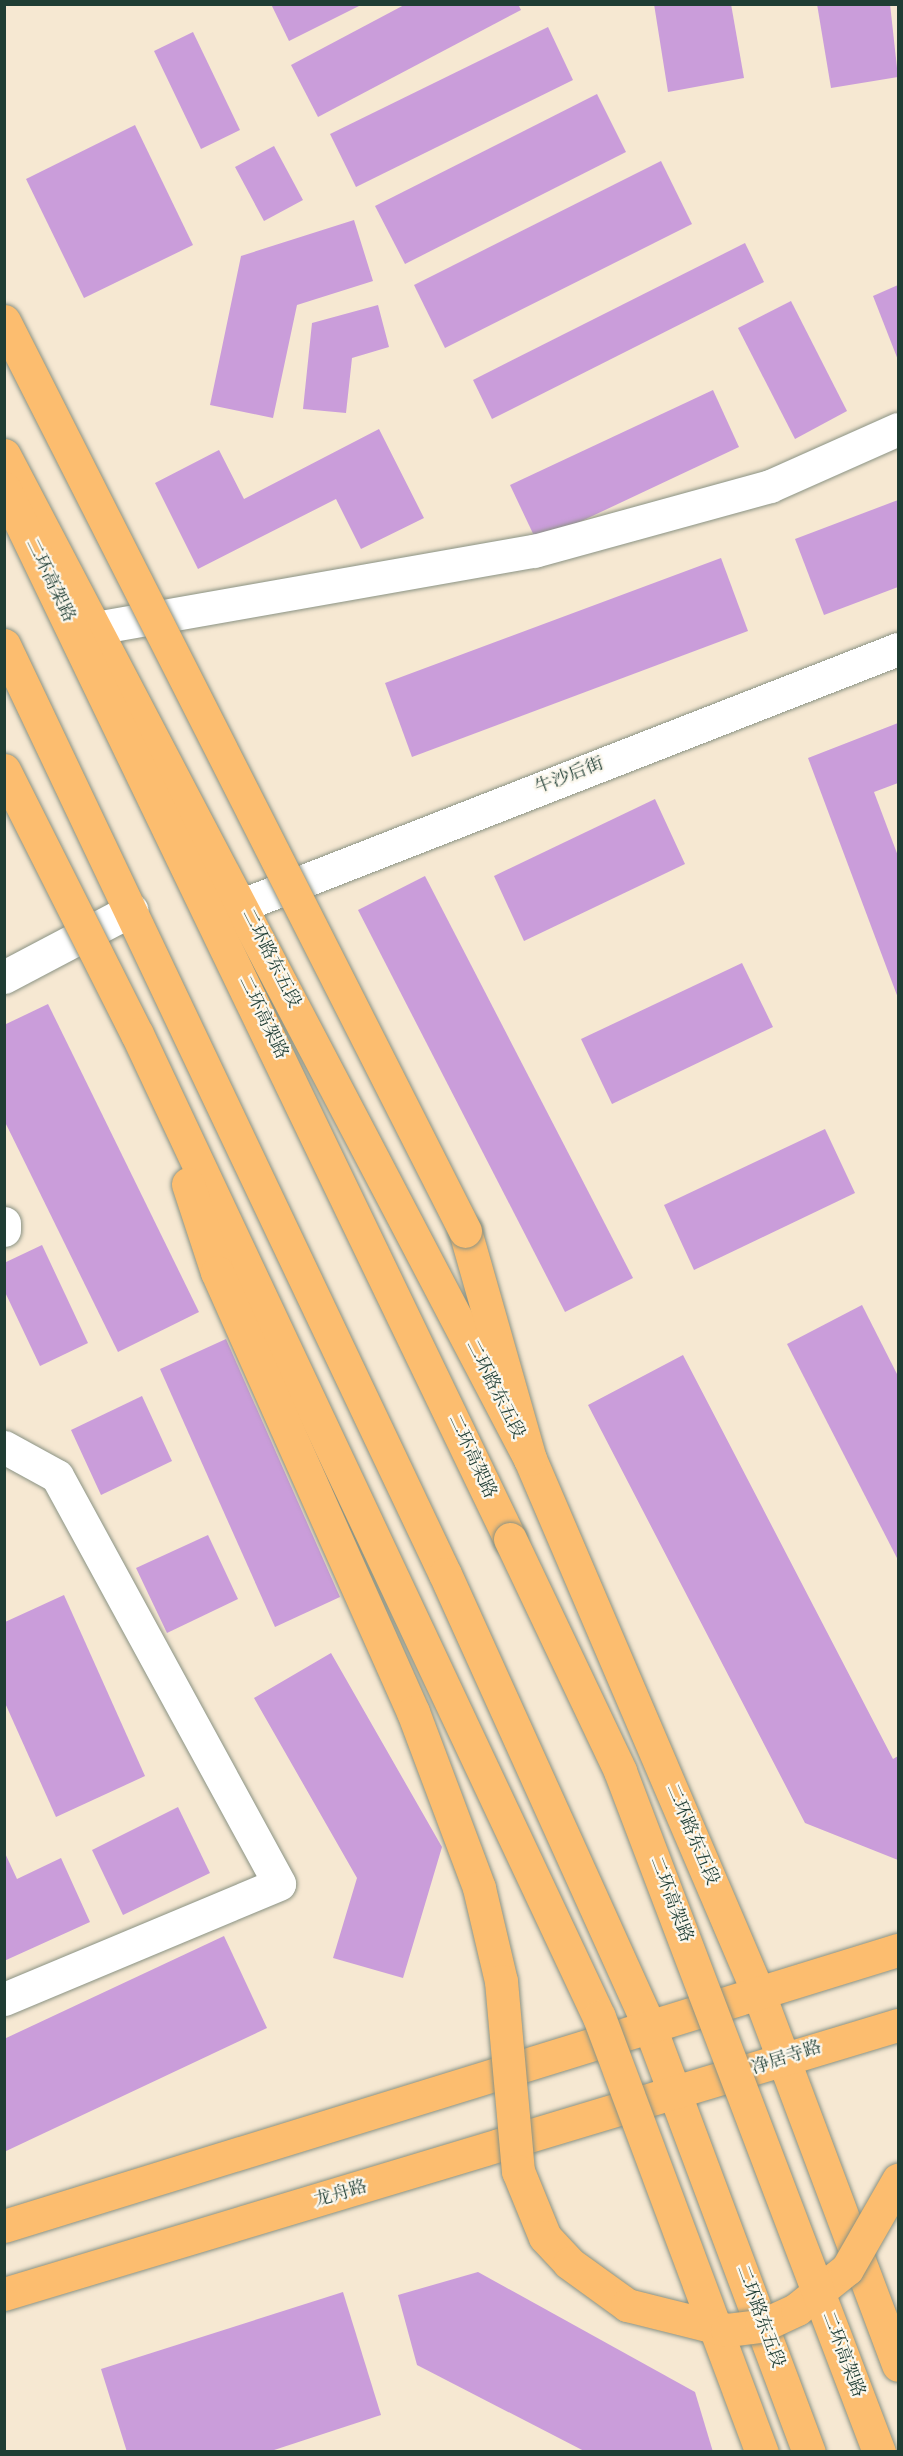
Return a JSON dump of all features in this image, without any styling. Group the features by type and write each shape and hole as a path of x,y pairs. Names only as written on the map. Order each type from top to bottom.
{"main road":[{"path":"4,321 465,1231 530,1459"},
{"name":"二环路东五段","path":"4,455 242,905 530,1459 760,1997 780,2060 898,2365"},
{"name":"二环高架路","path":"4,488 620,1770 879,2451"},
{"name":"二环路东五段","path":"8,660 131,910 445,1574 651,2030 809,2451"},
{"path":"4,770 137,1034 599,2017 762,2451"},
{"path":"137,1034 218,1272 413,1712 479,1888 501,1981 518,2171 545,2237 569,2263 627,2305 673,2321 727,2330 761,2326 797,2309 846,2270 898,2180"},
{"path":"4,2226 760,1997 898,1950"},
{"name":"净居寺路","path":"677,2095 780,2060 898,2025"},
{"name":"龙舟路","path":"4,2294 677,2095"}],"street":[{"path":"96,628 534,551 770,486 898,429"},
{"name":"牛沙后街","path":"242,905 898,650"},
{"path":"4,977 131,910"},
{"path":"4,1223 4,1230"},
{"path":"4,1447 57,1476 279,1884 4,1999"}],"building":[{"path":"271,4 363,4 289,41"},
{"path":"406,4 518,4 521,10 318,117 291,65"},
{"path":"654,4 731,4 744,78 668,92"},
{"path":"817,4 890,4 898,77 831,88"},
{"path":"548,27 573,80 356,187 330,134"},
{"path":"193,32 240,130 201,149 154,51"},
{"path":"597,94 626,152 405,264 375,206"},
{"path":"135,125 193,245 84,298 26,179"},
{"path":"274,146 303,200 264,221 235,167"},
{"path":"661,161 692,224 445,348 414,285"},
{"path":"354,220 373,281 297,305 273,418 210,405 241,256"},
{"path":"745,243 764,282 492,419 473,380"},
{"path":"898,285 898,360 873,296"},
{"path":"791,301 847,411 795,439 738,328"},
{"path":"378,305 389,347 352,358 346,413 303,409 312,323"},
{"path":"713,390 739,447 537,542 510,485"},
{"path":"379,429 424,518 361,549 336,499 198,569 155,483 219,450 244,499"},
{"path":"898,500 898,587 824,615 795,539"},
{"path":"721,558 748,631 412,757 385,683"},
{"path":"898,723 898,783 874,792 898,856 898,998 808,758"},
{"path":"655,799 685,864 524,941 494,876"},
{"path":"425,876 633,1278 565,1312 358,910"},
{"path":"742,963 773,1027 612,1104 581,1039"},
{"path":"48,1004 199,1312 118,1352 4,1120 4,1025"},
{"path":"825,1129 855,1193 694,1270 664,1205"},
{"path":"42,1245 88,1343 40,1366 4,1290 4,1263"},
{"path":"862,1305 898,1376 898,1560 787,1344"},
{"path":"226,1339 340,1597 275,1627 160,1369"},
{"path":"683,1355 893,1759 898,1756 898,1860 805,1823 588,1405"},
{"path":"142,1396 172,1461 101,1495 71,1430"},
{"path":"208,1535 238,1599 167,1633 136,1568"},
{"path":"64,1595 145,1776 56,1817 5,1703 5,1622"},
{"path":"331,1653 442,1847 403,1978 333,1958 357,1878 254,1698"},
{"path":"178,1807 210,1873 123,1915 92,1850"},
{"path":"4,1851 17,1879 61,1858 90,1922 4,1961"},
{"path":"224,1936 267,2028 4,2152 4,2039"},
{"path":"478,2272 695,2392 713,2452 586,2452 417,2365 398,2295"},
{"path":"343,2292 381,2415 268,2452 127,2452 101,2369"}]}
